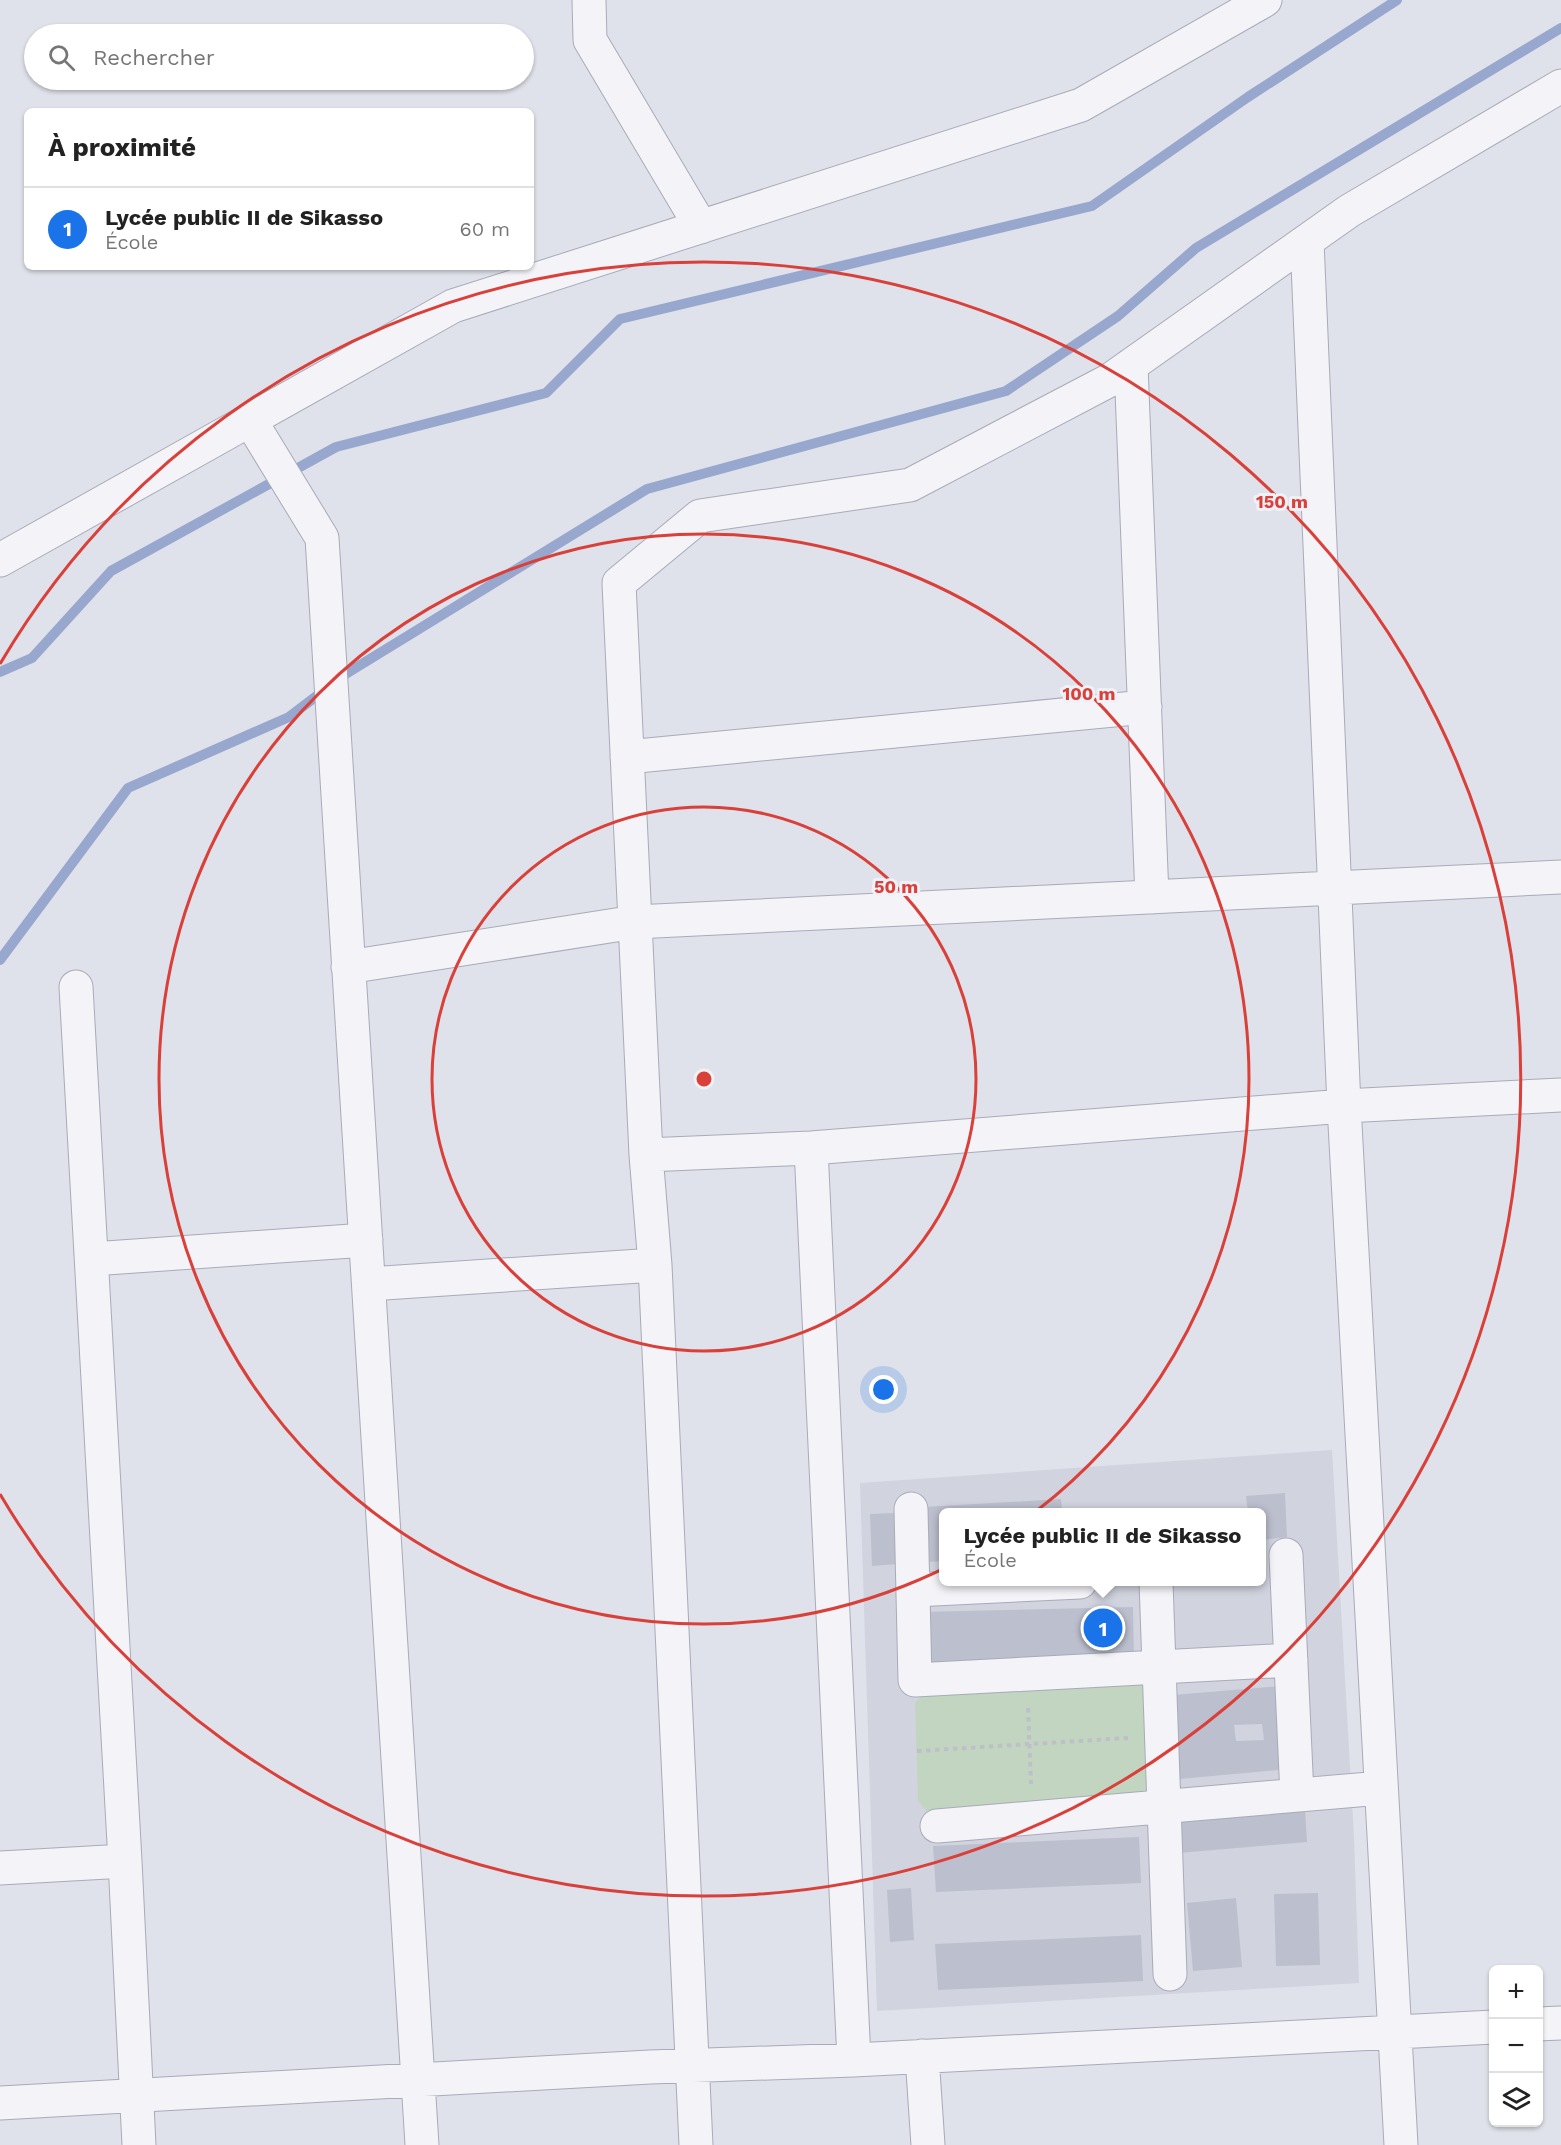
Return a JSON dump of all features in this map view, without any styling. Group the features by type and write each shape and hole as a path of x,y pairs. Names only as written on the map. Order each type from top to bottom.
{"street":[{"path":"589,0 590,40 701,227"},
{"path":"0,560 453,306 1081,105 1265,0"},
{"path":"696,2145 655,1265 646,1155 619,583 700,516 910,485 1110,380 1349,211 1561,86"},
{"path":"1307,241 1333,888 1401,2145"},
{"path":"1131,365 1152,897"},
{"path":"250,420 322,538 422,2145"},
{"path":"627,757 1145,707"},
{"path":"348,967 635,922 1561,877"},
{"path":"76,987 126,1861 139,2145"},
{"path":"646,1155 811,1148 1344,1106 1561,1095"},
{"path":"811,1148 854,2060"},
{"path":"92,1259 366,1240"},
{"path":"369,1284 655,1265"},
{"path":"911,1509 915,1680 1291,1660"},
{"path":"1278,1566 1291,1660 1297,1795"},
{"path":"913,1590 987,1586"},
{"path":"1156,1586 1170,1974"},
{"path":"937,1826 1381,1788"},
{"path":"0,1868 126,1861"},
{"path":"1543,2024 1561,2023"},
{"path":"0,2103 651,2067 854,2060 1489,2027"},
{"path":"922,2056 928,2145"}],"path":[{"path":"1026,1674 1033,1818"},
{"path":"917,1751 1162,1736"}],"shaded area":[{"path":"1332,1450 1354,1837 1359,1983 877,2011 860,1483"}],"green space":[{"path":"1144,1679 1149,1800 934,1819 918,1801 915,1703 928,1689"}],"building":[{"path":"1285,1493 1287,1537 1266,1540 1266,1508 1248,1508 1246,1496"},
{"path":"1061,1499 1062,1508 939,1508 939,1561 927,1562 924,1507"},
{"path":"894,1513 897,1564 872,1566 870,1514"},
{"path":"1133,1607 1134,1660 920,1665 918,1612"},
{"path":"1282,1686 1289,1769 1180,1779 1173,1695","holes":["1262,1724 1264,1740 1236,1741 1234,1725"]},
{"path":"1305,1810 1307,1842 1178,1853 1175,1821"},
{"path":"1139,1837 1141,1883 936,1892 933,1846"},
{"path":"911,1888 914,1940 890,1942 887,1890"},
{"path":"1318,1893 1320,1965 1276,1966 1274,1894"},
{"path":"1236,1898 1242,1967 1193,1971 1187,1903"},
{"path":"1141,1935 1143,1981 938,1990 935,1944"}],"waterway":[{"path":"0,672 32,658 111,571 336,447 546,393 620,319 1092,206 1248,97 1397,0"},
{"path":"0,960 128,788 289,717 344,675 647,489 1006,391 1118,316 1196,248 1561,28"}],"place":[{"name":"Lycée public II de Sikasso","path":"1103,1628"}]}
